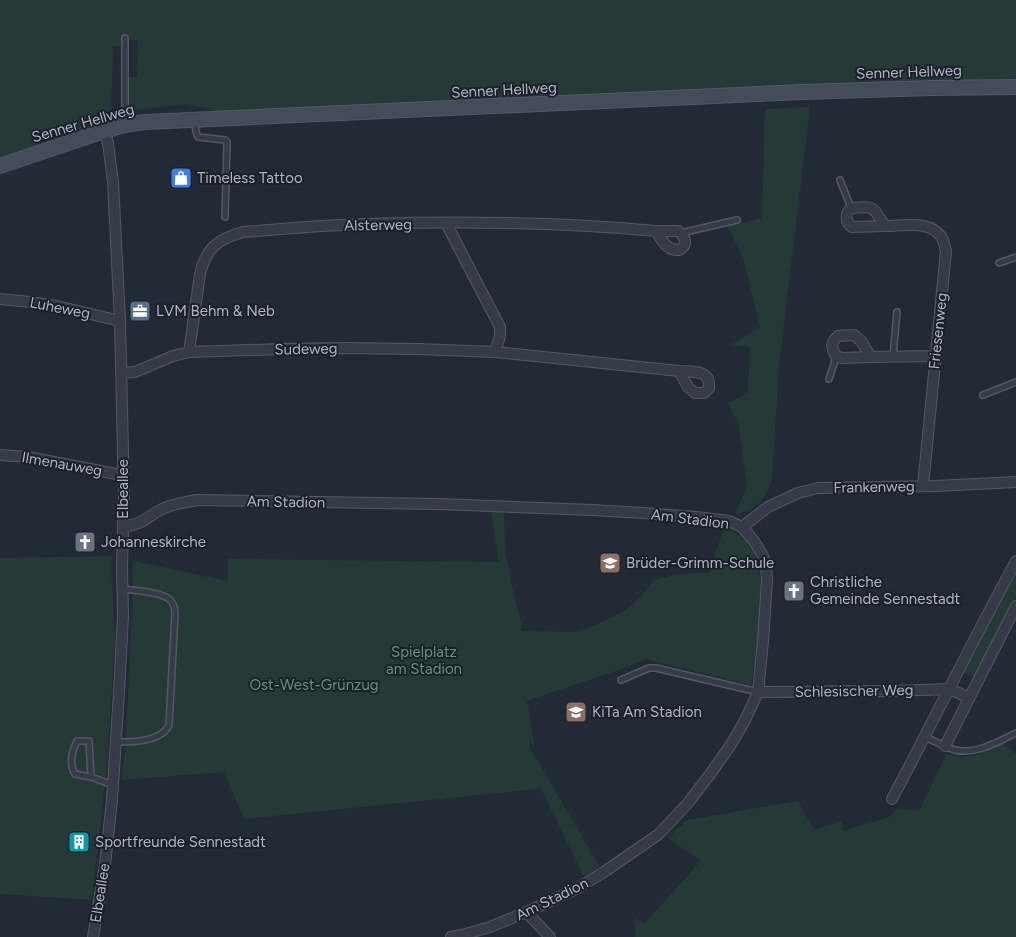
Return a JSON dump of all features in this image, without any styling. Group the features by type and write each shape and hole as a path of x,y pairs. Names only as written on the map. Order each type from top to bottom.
{"street":[{"name":"Senner Hellweg","path":"0,166 104,131 124,125 145,122 826,91 1016,87"},
{"name":"Elbeallee","path":"93,937 106,858 113,785 122,640 123,589 120,321 113,182 108,143 104,131"},
{"path":"851,208 866,207 874,209 885,226"},
{"name":"Friesenweg","path":"851,208 847,216 852,227 927,226 936,231 946,251 923,486"},
{"path":"446,223 500,327 500,336 495,352"},
{"name":"Alsterweg","path":"188,352 203,261 209,251 219,242 243,232 363,224 519,223 678,231 681,233"},
{"path":"656,231 664,243 670,249 675,250 683,248 685,244 681,233"},
{"name":"Luheweg","path":"0,300 44,303 120,321"},
{"path":"871,356 861,341 854,335 838,336 833,341 832,348 836,356 842,358 935,356"},
{"name":"Sudeweg","path":"121,373 136,372 173,356 188,352 345,348 495,352 679,371"},
{"name":"Ilmenauweg","path":"0,455 28,457 123,474"},
{"name":"Frankenweg","path":"742,527 768,507 798,493 818,488 1016,482"},
{"name":"Am Stadion","path":"123,526 138,524 174,504 197,500 429,504 592,510 696,517 729,521 742,527 754,541 763,556 767,576 758,692 732,743 711,773 688,803 659,834 578,888 490,927 451,937"},
{"path":"892,799 1016,562"},
{"path":"945,746 1016,606"},
{"path":"950,689 969,698"},
{"name":"Schlesischer Weg","path":"758,692 950,689"},
{"path":"529,911 531,917 550,937"}],"lane":[{"path":"124,125 126,114 126,38"},
{"path":"195,119 198,137 225,140 227,142 225,217"},
{"path":"840,180 851,208"},
{"path":"681,233 738,220"},
{"path":"999,263 1016,257"},
{"path":"893,356 897,312"},
{"path":"829,379 836,356"},
{"path":"983,395 1016,382"},
{"path":"116,742 154,738 164,732 169,725 175,614 173,604 166,597 123,589"},
{"path":"621,680 649,668 656,668 758,692"},
{"path":"925,737 955,750 975,750 984,748 1016,733"},
{"path":"91,778 89,741 77,741 73,750 72,768 75,774 113,785"}],"green space":[{"path":"0,0 1016,0 1016,81 315,109 216,111 185,104 128,111 128,77 137,77 138,40 121,39 121,46 113,46 111,119 0,158"},
{"path":"810,107 779,365 772,480 764,498 760,502 750,510 737,514 735,513 747,487 739,425 728,403 748,393 750,347 731,345 760,327 743,257 727,226 762,218 765,109"},
{"name":"Ost-West-Grünzug","path":"491,511 504,512 505,552 521,623 521,631 580,632 625,611 654,580 670,576 709,573 724,528 738,534 748,543 758,564 760,576 759,625 751,685 646,659 628,667 527,701 535,748 529,739 531,751 600,867 584,877 540,787 537,789 244,819 224,772 122,780 132,616 133,561 228,581 228,559 499,562"},
{"path":"112,556 115,646 106,774 92,900 0,894 0,558"},
{"path":"1016,569 1016,597 974,677 963,672"},
{"path":"1003,743 1016,754 1016,937 635,937 634,917 645,923 701,861 668,838 687,820 798,801 814,830 842,821 843,831 889,817 898,808 919,811 947,753 959,757 978,755"}],"place":[{"name":"Timeless Tattoo","path":"181,178"},
{"name":"LVM Behm & Neb","path":"140,311"},
{"name":"Johanneskirche","path":"85,542"},
{"name":"Brüder-Grimm-Schule","path":"610,563"},
{"name":"Christliche Gemeinde Sennestadt","path":"794,591"},
{"name":"KiTa Am Stadion","path":"576,712"},
{"name":"Sportfreunde Sennestadt","path":"79,842"}],"park label":[{"name":"Spielplatz am Stadion","path":"424,660"}]}
